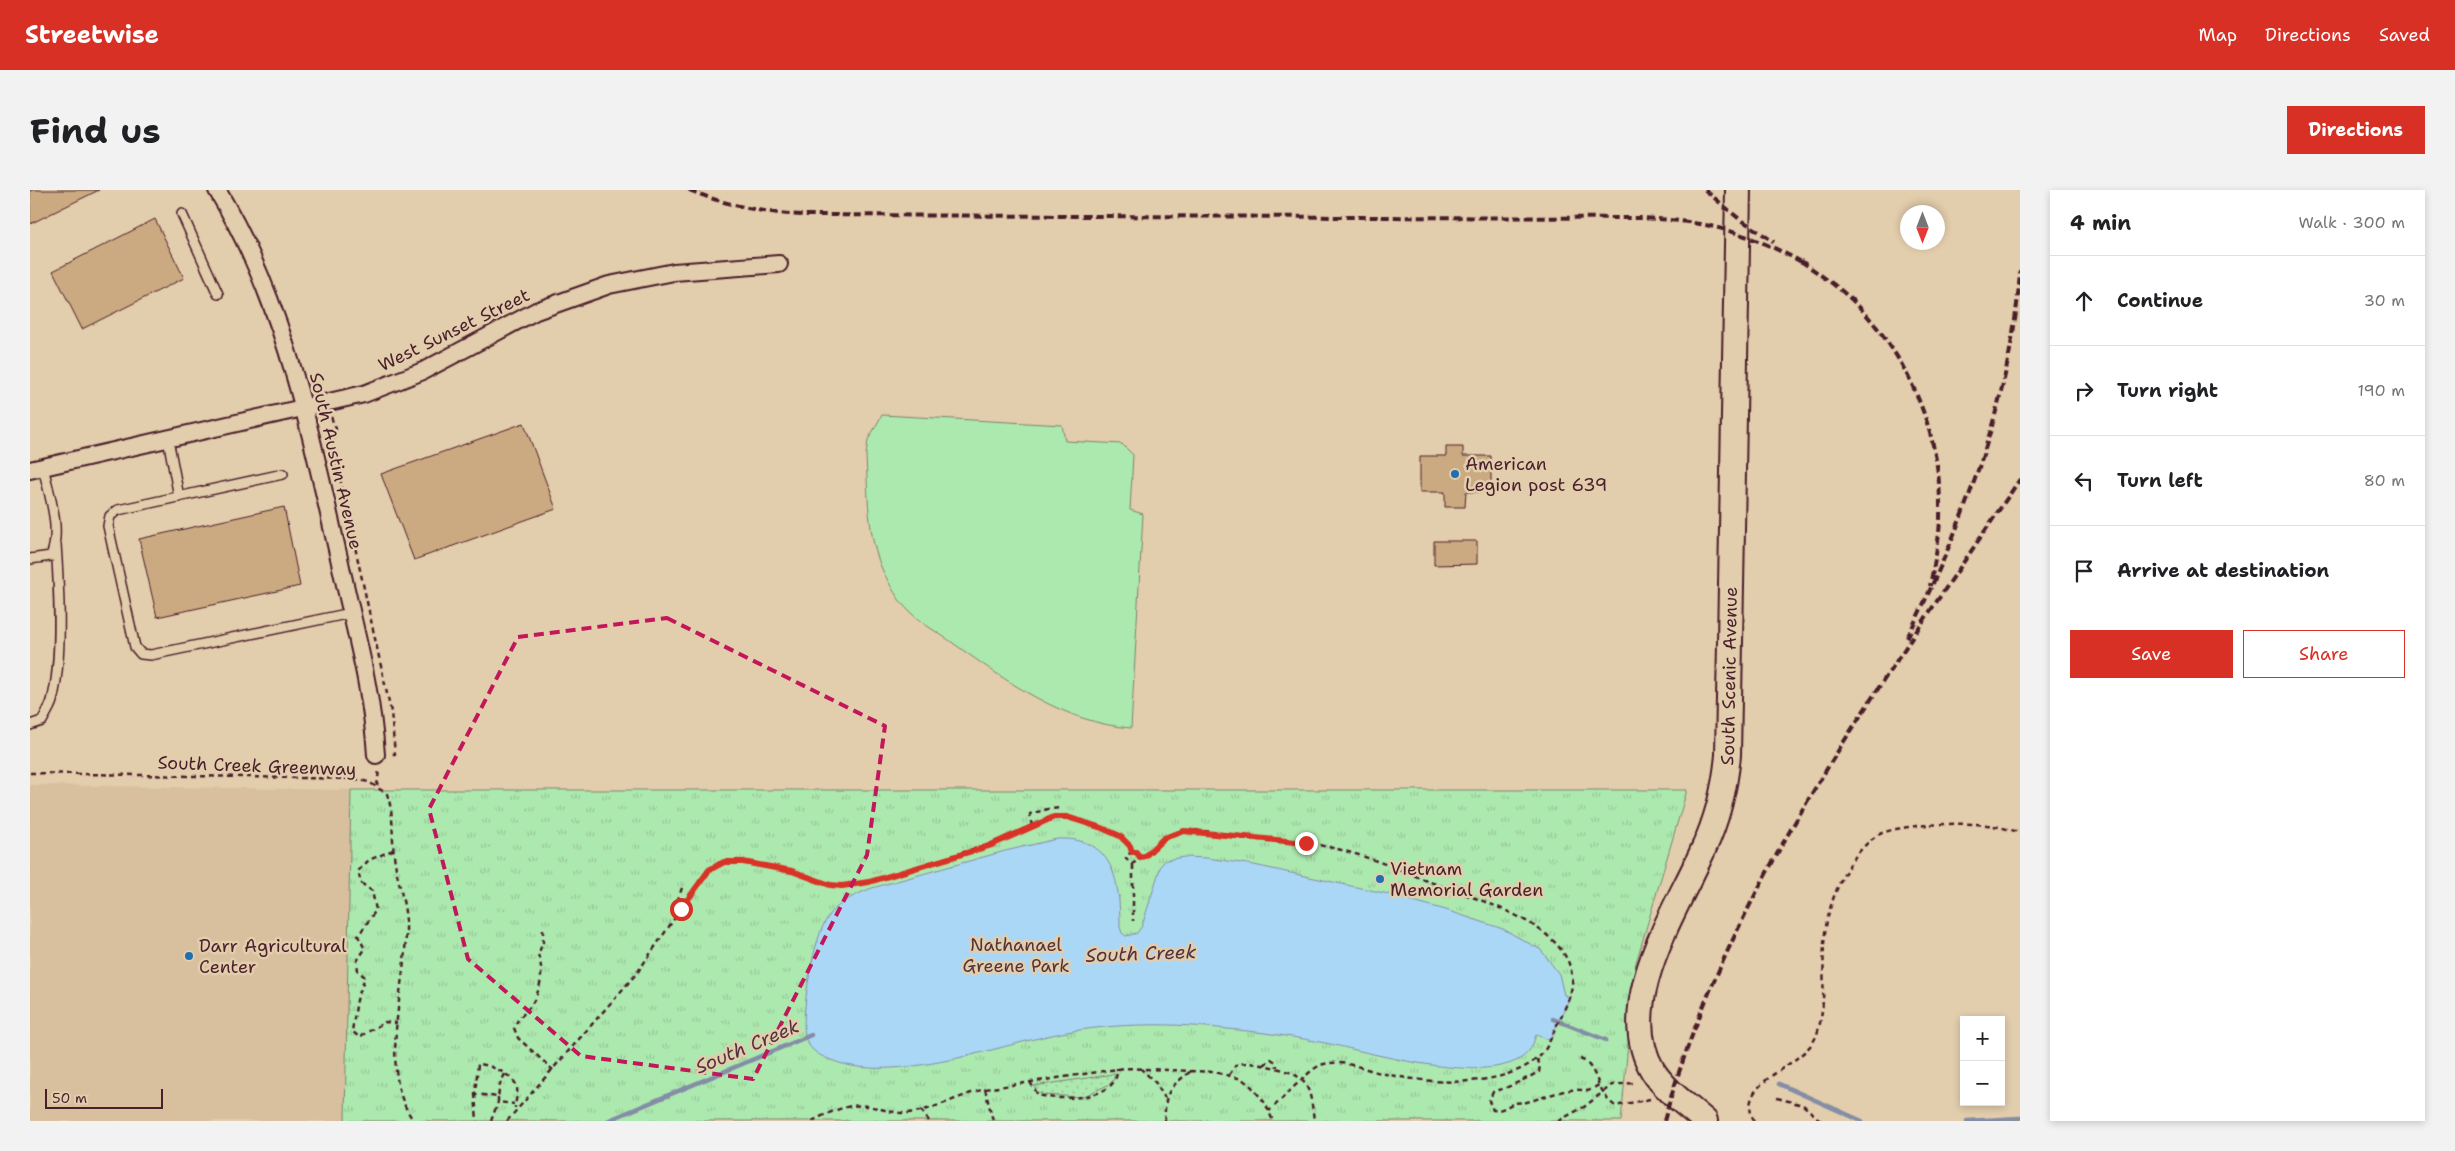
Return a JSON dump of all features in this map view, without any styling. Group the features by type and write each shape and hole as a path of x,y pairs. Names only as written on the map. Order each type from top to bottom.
{"main road":[{"name":"South Scenic Avenue","path":"1704,1121 1673,1094 1653,1070 1645,1052 1640,1021 1647,977 1664,932 1704,850 1725,784 1728,736 1738,190"}],"street":[{"name":"South Austin Avenue","path":"217,190 252,256 272,302 304,409 371,707 376,755"},
{"name":"West Sunset Street","path":"37,468 304,409 395,383 423,371 536,311 609,285 674,272 779,264"}],"lane":[{"path":"182,214 218,294"},
{"path":"168,439 179,497"},
{"path":"30,725 42,721 52,702 57,664 59,588 56,544 37,468"},
{"path":"283,474 118,510 110,516 108,526 135,647 141,654 151,655 351,613"},
{"path":"30,559 40,560 51,556 56,544"}],"path":[{"name":"South Creek Greenway","path":"30,773 354,779 369,782 387,794 392,815 393,850 406,930 396,1059 400,1093 408,1113 414,1121"},
{"path":"1032,826 1030,814 1048,809 1062,808"},
{"path":"507,1121 637,973 709,870 724,862 743,862 792,871 830,885 842,886 869,882 989,846 1054,817 1067,817 1120,836 1130,846 1132,852"},
{"path":"1754,1121 1750,1106 1757,1088 1772,1074 1797,1060 1811,1046 1817,1034 1822,1009 1827,921 1836,893 1859,850 1880,834 1901,829 1944,825 1986,825 2020,832"},
{"path":"1133,921 1133,864 1140,857 1145,856 1164,838 1184,831 1306,843 1378,862 1504,908 1534,926 1553,941 1570,966 1572,985 1570,997 1550,1040 1542,1054 1522,1068 1502,1076 1486,1079 1422,1080 1355,1066 1327,1064 1314,1069 1269,1112"},
{"path":"393,850 369,860 358,871 361,883 372,891 376,910 358,936 365,949 357,961 358,971 365,977 357,1000 352,1031 359,1037 386,1022 398,1023"},
{"path":"1132,852 1136,852 1140,857"},
{"path":"1132,852 1126,856 1126,860 1133,864"},
{"path":"681,909 677,902 683,885"},
{"path":"543,929 543,942 538,955 541,963 541,977 534,1002 517,1018 514,1028 518,1038 553,1070"},
{"path":"1264,1065 1271,1058 1276,1062 1276,1067"},
{"path":"1537,1058 1540,1065 1539,1072 1521,1079 1512,1087 1493,1092 1489,1101 1493,1110 1502,1111 1515,1103 1526,1103 1549,1095 1580,1089 1588,1091 1599,1085"},
{"path":"1580,1059 1585,1061 1594,1072 1608,1100 1615,1106 1655,1098"},
{"path":"1229,1075 1236,1065 1252,1063 1294,1072 1311,1093 1314,1121"},
{"path":"477,1121 475,1094 478,1064 484,1064 505,1074 518,1087 515,1110"},
{"path":"1030,1082 1038,1095 1083,1098 1114,1082 1118,1075 1117,1068"},
{"path":"812,1121 832,1112 859,1106 901,1113 921,1110 963,1094 985,1089 1117,1068 1140,1068 1193,1070 1229,1075 1251,1086 1265,1103 1274,1121"},
{"path":"1140,1068 1155,1082 1165,1098 1165,1121"},
{"path":"1165,1098 1174,1085 1193,1070"},
{"path":"491,1121 498,1102 500,1084 505,1074"},
{"path":"1558,1121 1584,1107 1612,1085 1633,1083"},
{"path":"985,1089 993,1121"},
{"path":"475,1094 498,1098"},
{"path":"1777,1098 1803,1105 1822,1121"},
{"path":"498,1102 515,1104"},
{"path":"921,1110 929,1121"}],"highlighted area":[{"path":"667,618 885,726 867,855 753,1079 581,1056 468,959 429,809 518,637"}],"shaded area":[{"name":"Darr Agricultural Center","path":"30,785 351,790 345,1121 30,1121"}],"green space":[{"path":"882,415 1062,425 1065,441 1122,444 1133,455 1130,510 1143,514 1131,728 1082,718 1037,698 994,672 925,624 902,603 888,582 878,558 869,514 866,455 868,440"},
{"name":"Nathanael Greene Park","path":"351,790 1687,790 1635,966 1621,1121 345,1121"},
{"path":"1114,1074 1114,1079 1110,1084 1082,1097 1044,1095 1037,1092 1034,1086"},
{"path":"2020,1118 2020,1121 1967,1121"}],"water":[{"path":"1057,839 1076,840 1091,845 1102,854 1110,865 1118,894 1120,927 1122,933 1126,936 1137,933 1142,926 1161,865 1166,860 1184,857 1207,858 1254,865 1384,893 1446,910 1503,929 1541,950 1559,974 1564,995 1570,997 1550,1040 1536,1035 1528,1052 1512,1063 1489,1068 1433,1065 1279,1035 1207,1027 1167,1025 1107,1027 1067,1032 948,1060 916,1066 885,1068 857,1067 831,1060 820,1055 810,1047 804,1030 808,982 820,934 828,917 838,906 872,888 1005,851"}],"building":[{"path":"30,190 99,190 30,224"},
{"path":"155,219 184,278 82,329 53,271"},
{"path":"524,423 556,509 414,560 381,474"},
{"name":"American Legion post 639","path":"1446,447 1463,447 1463,456 1491,456 1491,492 1466,492 1465,507 1445,507 1445,492 1420,492 1420,456 1446,456"},
{"path":"284,507 300,586 157,617 139,539"},
{"path":"1434,541 1477,541 1477,564 1434,565"}],"waterway":[{"name":"South Creek","path":"1553,1019 1606,1040"},
{"name":"South Creek","path":"607,1121 811,1035"},
{"name":"South Creek","path":"1779,1084 1862,1121"},
{"name":"South Creek","path":"1967,1121 2020,1118"}],"railway":[{"path":"689,190 745,207 803,215 1642,218 1687,222 1726,230 1765,244 1805,264"},
{"path":"1705,190 1737,217 1774,242"},
{"path":"1801,261 1841,290 1863,311 1895,354 1920,402 1935,453 1939,479 1940,526 1930,586"},
{"path":"1907,638 1947,551 1982,460 2007,366 2015,319 2020,271"},
{"path":"1664,1121 1693,1033 1729,948 1770,866 1816,786 1865,708 2020,479"}],"place":[{"name":"American Legion post 639","path":"1455,474"},
{"name":"Vietnam Memorial Garden","path":"1380,879"},
{"name":"Darr Agricultural Center","path":"189,956"}],"route":[{"path":"681,909 709,870 716,864 724,862 743,862 792,871 830,885 842,886 869,882 926,863 989,846 1054,817 1067,817 1120,836 1130,846 1132,852 1136,852 1140,857 1145,856 1164,838 1173,833 1184,831 1201,831 1262,840 1306,843"}]}
